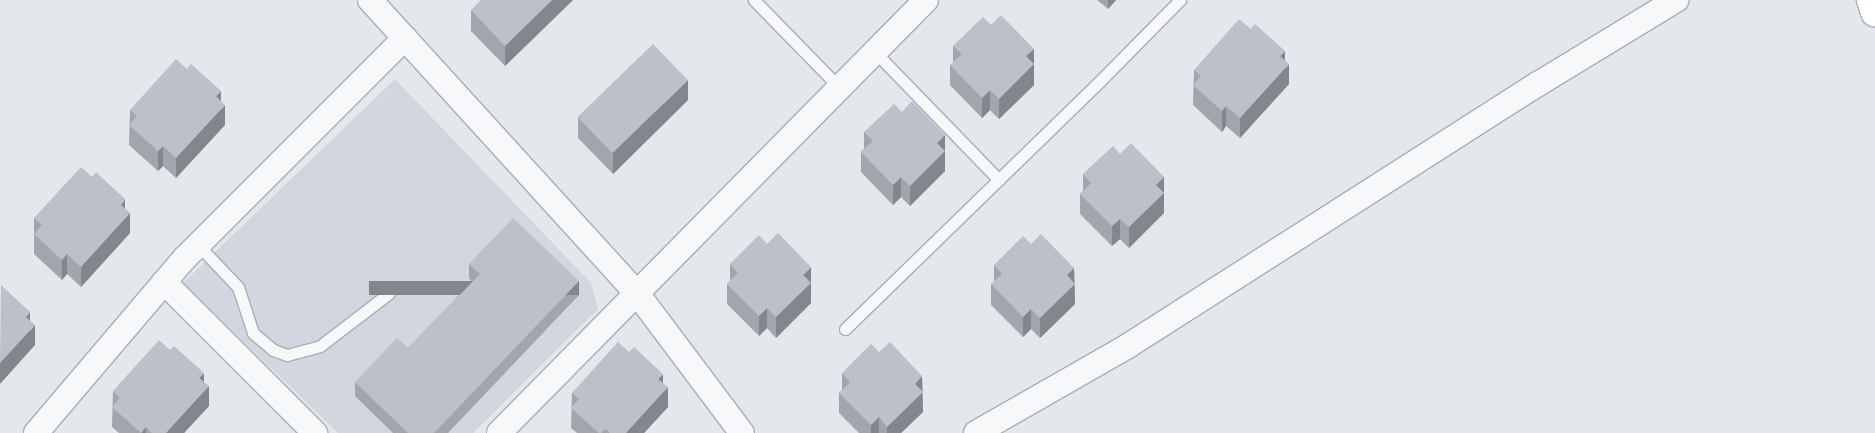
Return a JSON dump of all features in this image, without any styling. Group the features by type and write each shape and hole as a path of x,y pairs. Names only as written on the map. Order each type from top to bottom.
{"main road":[{"path":"1871,0 1875,12"}],"street":[{"path":"370,0 636,292 742,433"},
{"path":"499,433 926,0"},
{"path":"976,433 1128,346 1538,84 1676,0"},
{"path":"36,433 164,282 198,245 405,38"},
{"path":"164,282 315,433"}],"lane":[{"path":"754,0 839,87"},
{"path":"846,329 1100,81 1180,0"},
{"path":"875,52 999,180"},
{"path":"198,245 238,287 253,333 273,350 287,355 320,346 389,294"}],"shaded area":[{"path":"395,79 591,283 598,309 473,433 338,433 183,283"}],"building":[{"path":"481,0 552,0 505,46 471,10"},
{"path":"1001,15 1034,49 1026,56 1034,64 999,99 990,90 982,98 950,65 962,54 953,46 983,17 991,25"},
{"path":"1239,19 1251,29 1255,24 1285,51 1280,56 1289,64 1240,118 1226,106 1222,111 1193,85 1201,76 1194,70"},
{"path":"653,44 688,80 612,153 577,117"},
{"path":"176,59 187,69 191,64 221,91 216,96 225,105 176,158 163,146 158,151 129,125 137,116 130,110"},
{"path":"912,101 945,135 937,143 945,151 910,186 901,177 893,185 861,152 873,141 864,132 894,104 902,112"},
{"path":"1131,143 1164,177 1156,185 1164,193 1129,227 1120,219 1112,226 1080,194 1091,183 1083,174 1113,146 1120,154"},
{"path":"81,167 92,177 96,172 125,199 121,205 130,213 81,267 67,254 62,260 34,234 42,225 34,218"},
{"path":"513,218 579,281 434,433 408,433 355,382 397,338 408,348 480,274 469,264"},
{"path":"778,233 811,267 803,275 811,283 776,317 767,308 759,316 727,284 738,273 730,264 759,235 767,244"},
{"path":"1041,234 1074,268 1067,275 1075,284 1040,318 1031,309 1023,317 991,284 1002,274 994,265 1023,236 1031,244"},
{"path":"1,285 30,312 26,317 35,325 0,363"},
{"path":"159,340 170,350 174,346 204,373 199,378 209,386 166,433 152,433 146,427 141,433 112,407 120,398 113,391"},
{"path":"618,342 629,352 634,347 663,374 658,379 668,387 626,433 610,433 605,429 599,433 571,408 579,399 572,393"},
{"path":"890,342 922,376 915,384 923,392 887,427 879,417 871,425 839,393 850,382 842,373 871,344 879,352"}]}
